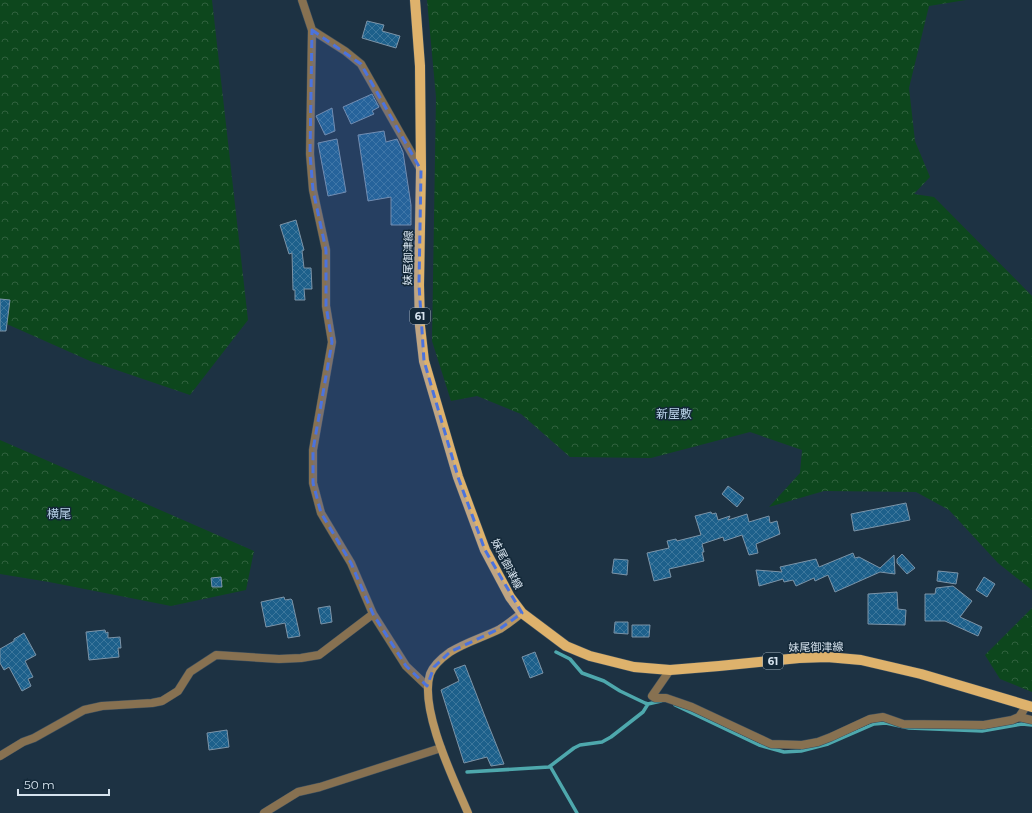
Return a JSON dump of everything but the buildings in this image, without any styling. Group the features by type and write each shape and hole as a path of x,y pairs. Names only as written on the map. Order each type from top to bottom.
{"main road":[{"name":"妹尾御津線","path":"415,0 420,66 421,170 419,292 420,326 424,361 458,477 485,550 510,597 522,613 566,646 590,656 634,667 670,670 799,658 827,657 861,660 921,674 1029,706"}],"street":[{"path":"304,1 312,30 310,154 313,190 326,250 326,306 332,342 313,450 313,482 321,513 351,563 373,614 406,666 427,686"},
{"path":"312,30 345,51 361,64 421,170"},
{"path":"468,813 441,748 432,721 427,686 430,673 434,667 450,652 501,628 522,613"},
{"path":"0,756 23,742 34,738 84,710 102,706 162,701 178,691 190,672 216,655 279,660 301,658 319,654 373,614"},
{"path":"670,670 652,696 655,698 666,698 692,707 771,744 802,745 818,742 870,719 883,717 903,724 984,725 1012,720 1019,716 1029,706"},
{"path":"1019,716 1032,720"},
{"path":"264,813 298,792 320,787 441,748"}],"highlighted area":[{"path":"312,30 361,64 421,170 419,285 424,361 458,477 485,550 522,613 501,628 450,652 434,667 427,686 406,666 373,614 351,563 321,513 313,483 313,450 332,342 326,306 326,250 313,190 310,154"}],"green space":[{"path":"0,0 212,0 248,320 190,395 90,361 0,321"},
{"path":"427,0 966,0 929,6 909,88 915,141 930,177 914,194 934,197 1032,296 1032,590 998,563 949,510 916,492 824,491 769,507 800,473 802,450 750,432 651,458 570,457 521,414 477,396 451,401 432,341 436,97"},
{"path":"0,440 254,551 246,590 171,606 0,574"},
{"path":"1032,608 1032,692 1000,679 985,655"}],"waterway":[{"path":"556,652 570,659 582,673 604,681 620,691 645,703 648,704 661,701"},
{"path":"467,772 549,767 580,745 602,742 611,737 643,712 648,704"},
{"path":"675,705 759,745 784,752 801,751 828,744 874,724 886,723 909,728 982,731 1022,724 1032,725"},
{"path":"550,766 577,813"}],"district":[{"name":"新屋敷","path":"674,414"},
{"name":"横尾","path":"59,514"}]}
